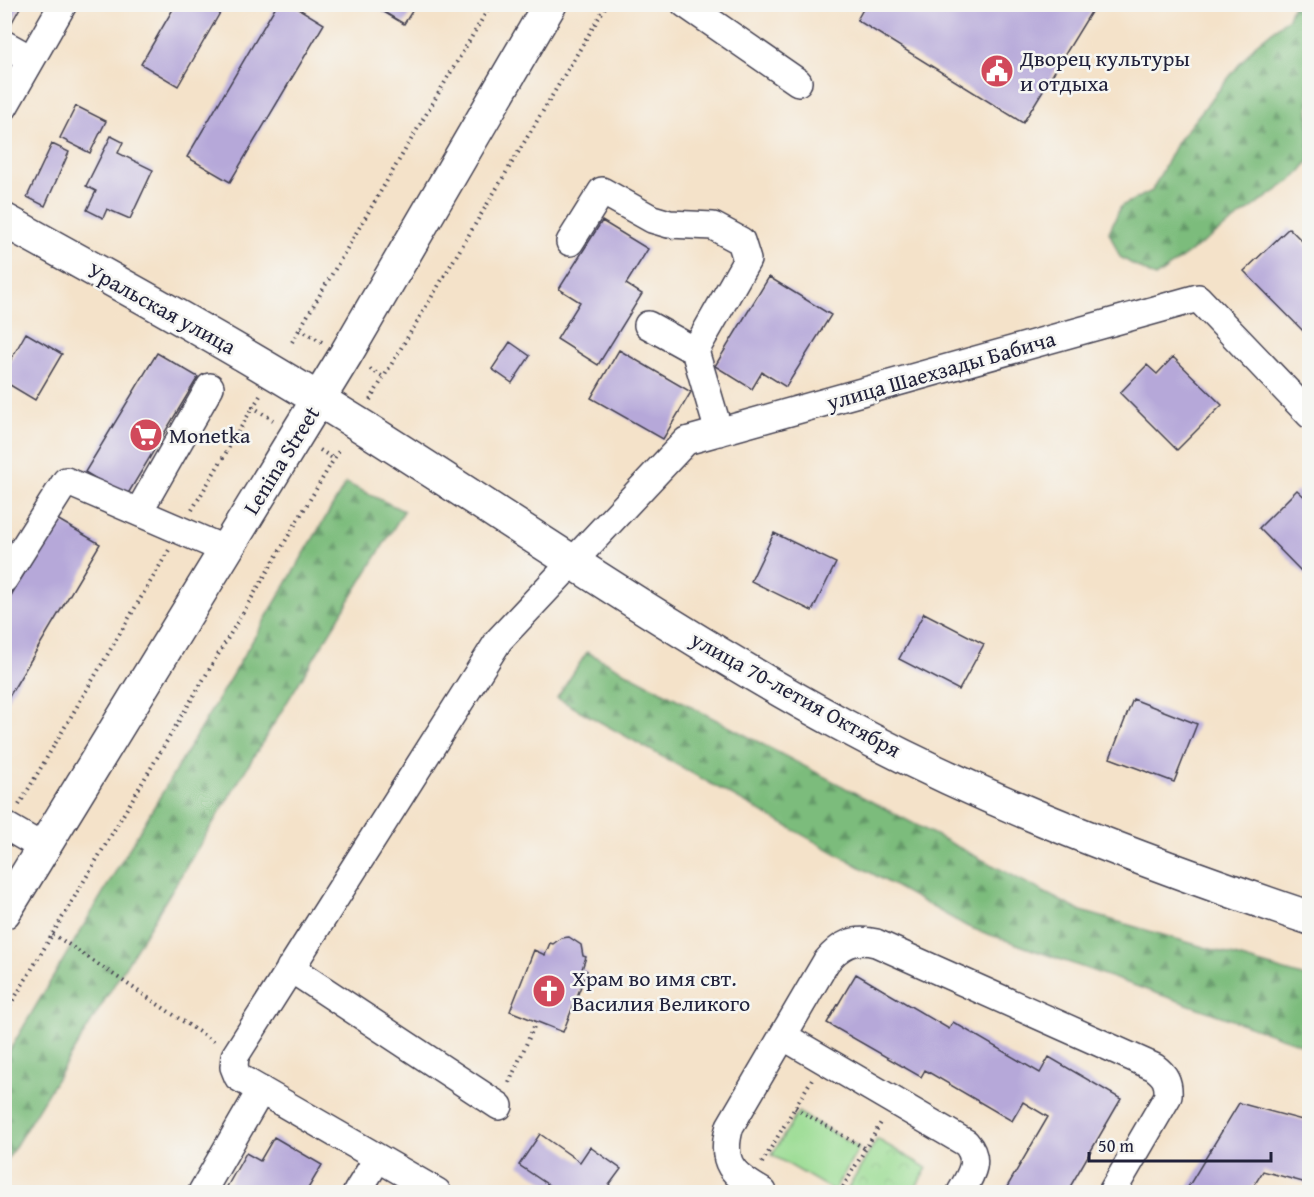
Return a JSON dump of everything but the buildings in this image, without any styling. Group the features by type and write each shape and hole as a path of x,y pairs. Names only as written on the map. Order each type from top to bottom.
{"main road":[{"name":"Lenina Street","path":"4,912 318,400 550,4"},
{"name":"Уральская улица","path":"4,220 237,350 318,400"},
{"name":"улица 70-летия Октября","path":"318,400 572,559 731,662 844,725 955,780 1079,833 1215,885 1310,918"}],"street":[{"path":"4,107 63,4"},
{"path":"685,4 798,82"},
{"path":"4,44 32,59"},
{"path":"570,242 602,191 651,219 669,224 713,226 741,241 747,260 695,351"},
{"name":"улица Шаехзады Бабича","path":"235,1056 488,656 516,620 572,559 686,441 1198,298 1308,410"},
{"path":"648,325 695,351 718,432"},
{"path":"139,511 210,387"},
{"path":"4,579 66,481 226,550"},
{"path":"5,826 42,847"},
{"path":"746,1187 726,1157 725,1142 730,1126 826,962 838,948 850,942 862,940 876,943 1154,1067 1167,1081 1168,1096 1112,1192"},
{"path":"290,968 499,1106"},
{"path":"783,1036 970,1148 974,1155 974,1170 961,1192"},
{"path":"235,1056 234,1067 238,1077 437,1192"},
{"path":"202,1192 261,1090"},
{"path":"357,1192 378,1158"}],"path":[{"path":"292,342 491,4"},
{"path":"368,402 607,4"},
{"path":"300,329 323,342"},
{"path":"367,367 383,377"},
{"path":"5,826 262,393"},
{"path":"253,407 276,422"},
{"path":"4,1016 340,449"},
{"path":"320,450 334,459"},
{"path":"53,934 235,1056"},
{"path":"499,1106 536,1022"},
{"path":"746,1187 823,1059"},
{"path":"840,1192 894,1101"},
{"path":"795,1108 866,1149"}],"green space":[{"path":"1293,5 1309,5 1309,161 1297,176 1155,277 1120,257 1109,232 1121,206 1152,191 1177,142 1255,45 1288,18"},
{"path":"346,483 404,511 5,1163 5,1058"},
{"path":"587,652 1078,910 1309,978 1309,1047 968,927 557,698"},
{"path":"798,1112 859,1148 834,1191 772,1155"},
{"path":"877,1139 927,1168 913,1192 846,1192"}],"place":[{"name":"Дворец культуры и отдыха","path":"997,71"},
{"name":"Monetka","path":"146,435"},
{"name":"Храм во имя свт. Василия Великого","path":"549,991"}]}
